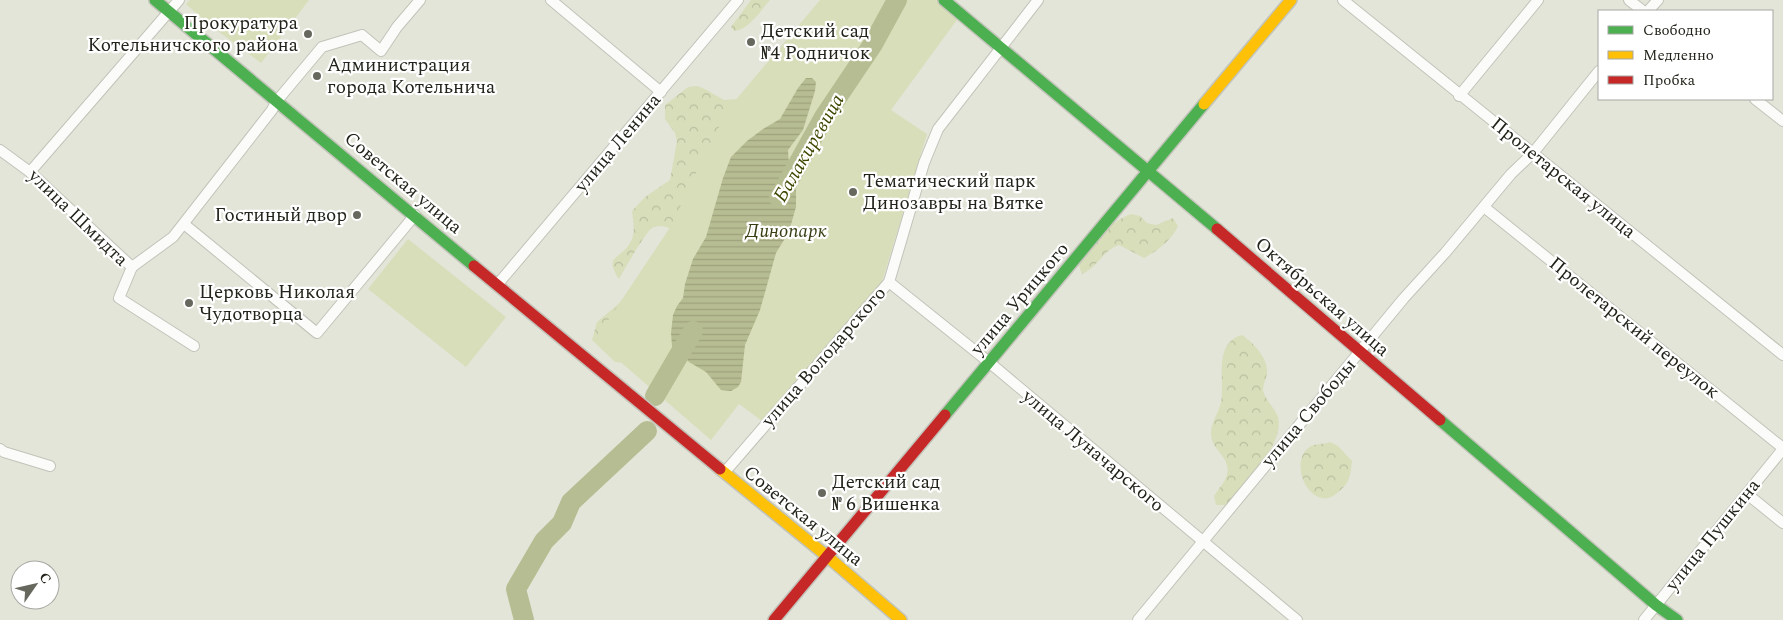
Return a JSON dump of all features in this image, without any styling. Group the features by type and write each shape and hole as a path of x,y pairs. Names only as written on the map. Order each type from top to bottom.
{"street":[{"name":"Советская улица","path":"155,0 415,215 627,394 828,557 901,620"},
{"path":"30,172 179,0"},
{"path":"132,267 173,237 272,110 276,102 322,47 362,36 381,51 397,27 420,0"},
{"path":"551,0 661,92"},
{"name":"улица Ленина","path":"497,285 738,0"},
{"name":"Октябрьская улица","path":"944,0 1150,171 1656,605 1677,620"},
{"name":"улица Володарского","path":"724,473 890,282 931,144 938,129 1038,0"},
{"name":"улица Урицкого","path":"774,620 1291,0"},
{"name":"Пролетарская улица","path":"1343,0 1459,96 1533,153 1783,355"},
{"path":"1459,96 1538,0"},
{"path":"1629,0 1643,10"},
{"path":"1649,10 1658,0"},
{"name":"улица Свободы","path":"1138,620 1404,298 1511,174 1533,153 1598,72"},
{"path":"1756,100 1783,121"},
{"name":"улица Шмидта","path":"0,150 30,172 132,267 119,298 194,346"},
{"name":"Пролетарский переулок","path":"1484,207 1783,449"},
{"path":"184,224 317,333 415,215"},
{"name":"улица Луначарского","path":"890,282 990,363 1297,620"},
{"path":"0,449 4,452 50,466"},
{"name":"улица Пушкина","path":"1644,620 1783,449"},
{"path":"1747,494 1783,523"}],"green space":[{"path":"190,0 309,0 261,63 207,23 186,4"},
{"path":"751,0 770,0 750,23 734,31 731,27"},
{"name":"Динопарк","path":"820,0 937,0 959,17 891,110 927,134 880,288 762,421 739,404 711,440 595,340 673,223 728,109"},
{"path":"696,86 724,100 736,99 636,364 615,362 592,340 597,322 630,294 673,231 663,226 651,229 619,279 614,271 613,262 632,239 634,227 632,211 645,197 670,180 677,141 675,133 665,119 665,105 688,87"},
{"path":"1131,214 1140,216 1147,223 1156,225 1173,218 1178,226 1164,245 1144,258 1119,245 1113,247 1088,271 1082,274 1079,266 1088,249 1106,228"},
{"path":"408,239 506,317 466,367 368,289"},
{"path":"1242,335 1255,346 1265,361 1267,372 1263,390 1275,410 1279,427 1276,438 1255,472 1225,505 1216,505 1214,496 1225,480 1227,466 1211,438 1211,431 1221,402 1224,354 1227,346 1233,339"},
{"path":"1330,442 1338,446 1352,461 1350,476 1344,487 1336,494 1326,498 1318,497 1304,483 1301,473 1301,462 1304,453 1311,446"}],"shaded area":[{"path":"806,78 812,78 816,82 815,91 803,130 788,150 789,165 796,191 796,207 790,228 776,253 760,310 745,345 741,382 738,387 731,391 721,390 706,372 689,362 672,346 673,315 683,298 685,284 693,259 706,237 731,157 747,141 780,119"}],"waterway":[{"name":"Балакиревица","path":"779,198 824,117 873,44 897,0"},
{"name":"Балакиревица","path":"655,396 693,331"},
{"name":"Балакиревица","path":"524,620 516,589 544,541 562,523 571,502 647,431"}],"traffic: fast":[{"path":"155,0 474,266"},
{"path":"944,0 1217,229"},
{"path":"945,415 1204,104"},
{"path":"1440,420 1656,605 1677,620"}],"traffic: slow":[{"path":"1204,104 1291,0"},
{"path":"720,469 828,557 901,620"}],"traffic: jam":[{"path":"1217,229 1440,420"},
{"path":"474,266 720,469"},
{"path":"774,620 945,415"}],"place":[{"name":"Прокуратура Котельничского района","path":"308,34"},
{"name":"Детский сад №4 Родничок","path":"751,42"},
{"name":"Администрация города Котельнича","path":"317,76"},
{"name":"Тематический парк Динозавры на Вятке","path":"853,192"},
{"name":"Гостиный двор","path":"357,215"},
{"name":"Церковь Николая Чудотворца","path":"189,303"},
{"name":"Детский сад № 6 Вишенка","path":"822,493"}]}
